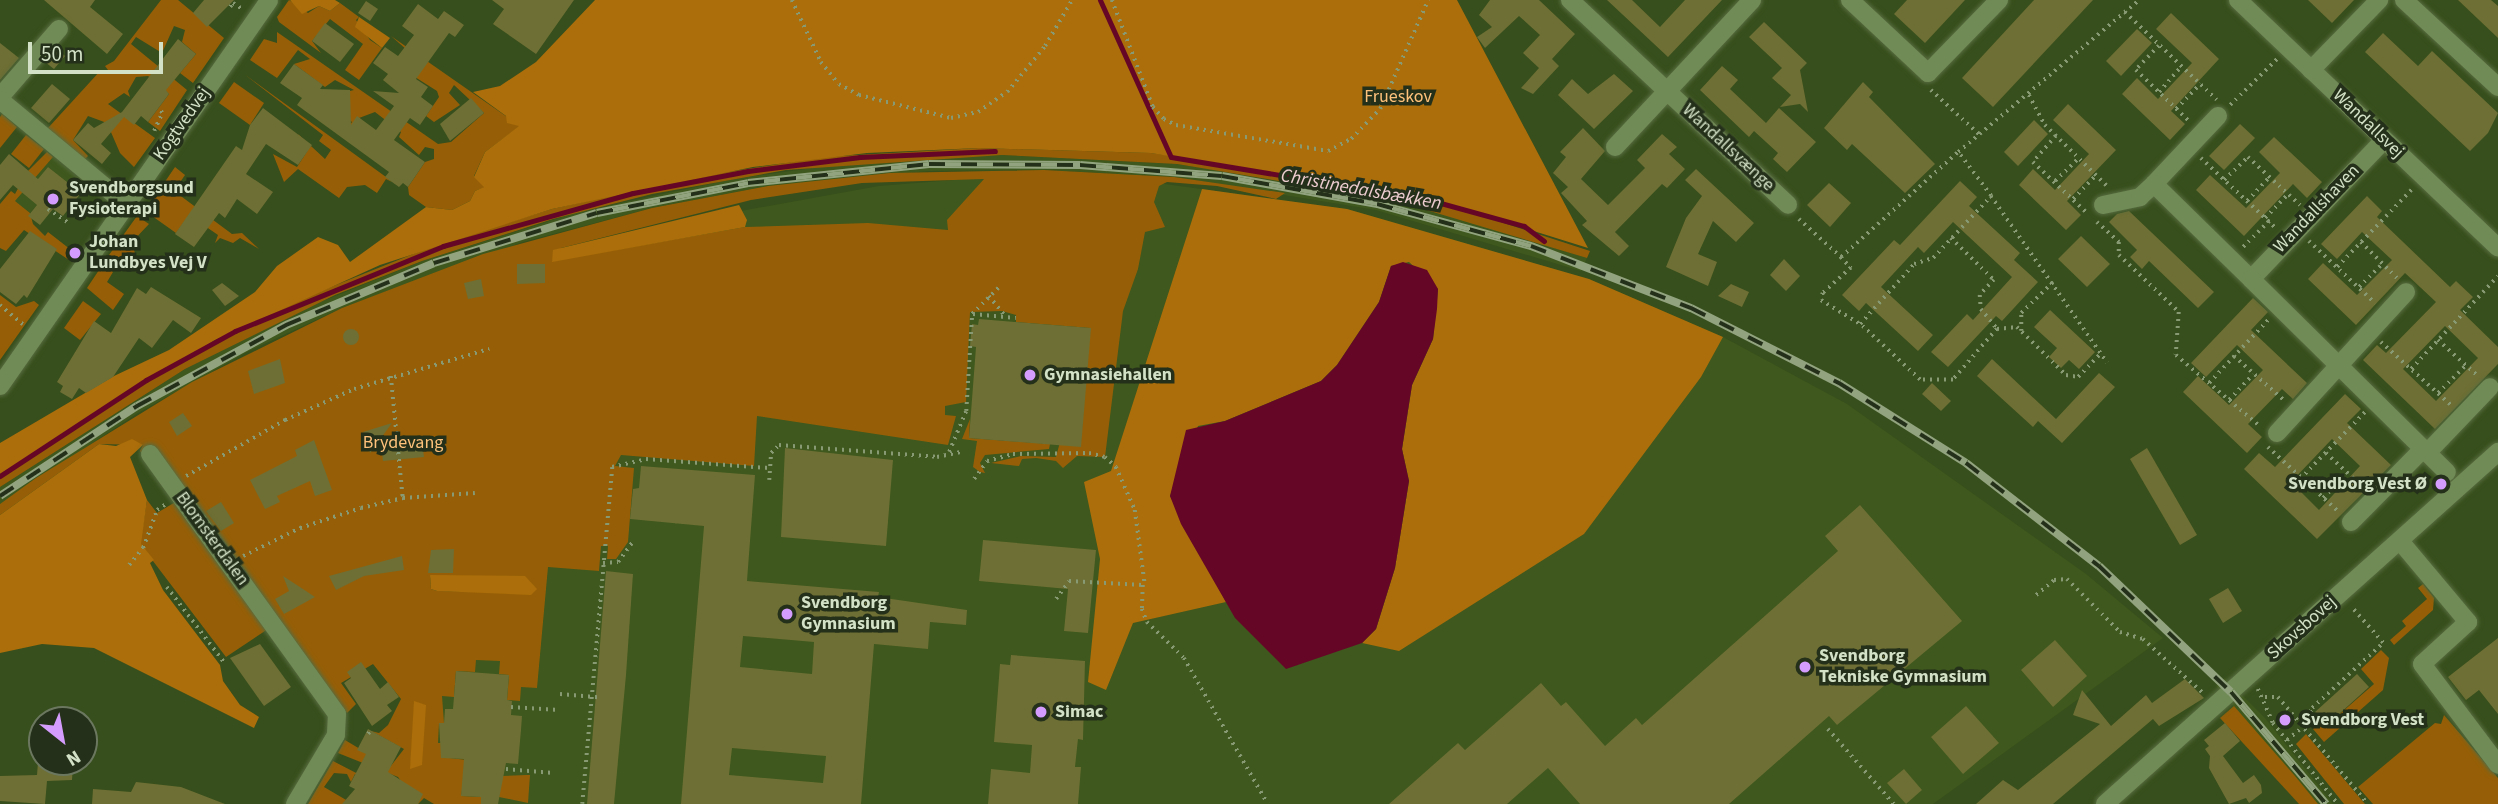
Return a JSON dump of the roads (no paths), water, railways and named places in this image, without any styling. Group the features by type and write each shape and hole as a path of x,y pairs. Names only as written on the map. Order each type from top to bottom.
{"street":[{"name":"Kogtvedvej","path":"0,386 269,0"},
{"name":"Wandallsvænge","path":"1570,0 1788,205"},
{"name":"Wandallsvænge","path":"1615,148 1752,0"},
{"path":"1850,0 1928,73 1999,0"},
{"name":"Wandallsvej","path":"2238,0 2498,248"},
{"path":"2311,70 2379,0"},
{"path":"2404,0 2498,87"},
{"path":"59,29 0,98 127,205"},
{"path":"2102,205 2140,197 2218,116"},
{"name":"Wandallshaven","path":"2251,279 2384,140"},
{"path":"2154,184 2336,367 2447,472"},
{"path":"2269,434 2297,412 2406,292"},
{"path":"2351,522 2490,387"},
{"name":"Skovsbovej","path":"2115,801 2218,704 2498,452"},
{"name":"Blomsterdalen","path":"150,454 331,704 339,722 336,735 295,804"},
{"path":"2400,541 2468,622 2422,664 2498,765"}],"waterway":[{"name":"Christinedalsbækken","path":"1100,0 1171,157 1426,199 1524,226 1544,241"},
{"path":"0,476 146,380 235,331 443,246 633,193 748,171 860,157 995,151"}],"railway":[{"path":"0,496 137,406 286,325 434,263 597,213 748,183 929,164 1080,165 1222,176 1377,204 1531,246 1691,308 1839,383 1966,463 2099,566 2231,692 2326,804"}],"place":[{"name":"Svendborgsund Fysioterapi","path":"53,199"},
{"name":"Johan Lundbyes Vej V","path":"75,253"},
{"name":"Gymnasiehallen","path":"1030,375"},
{"name":"Svendborg Vest Ø","path":"2441,484"},
{"name":"Svendborg Gymnasium","path":"787,614"},
{"name":"Svendborg Tekniske Gymnasium","path":"1805,667"},
{"name":"Simac","path":"1041,712"},
{"name":"Svendborg Vest","path":"2285,720"}],"park label":[{"name":"Frueskov","path":"1398,97"},
{"name":"Brydevang","path":"403,443"}]}
